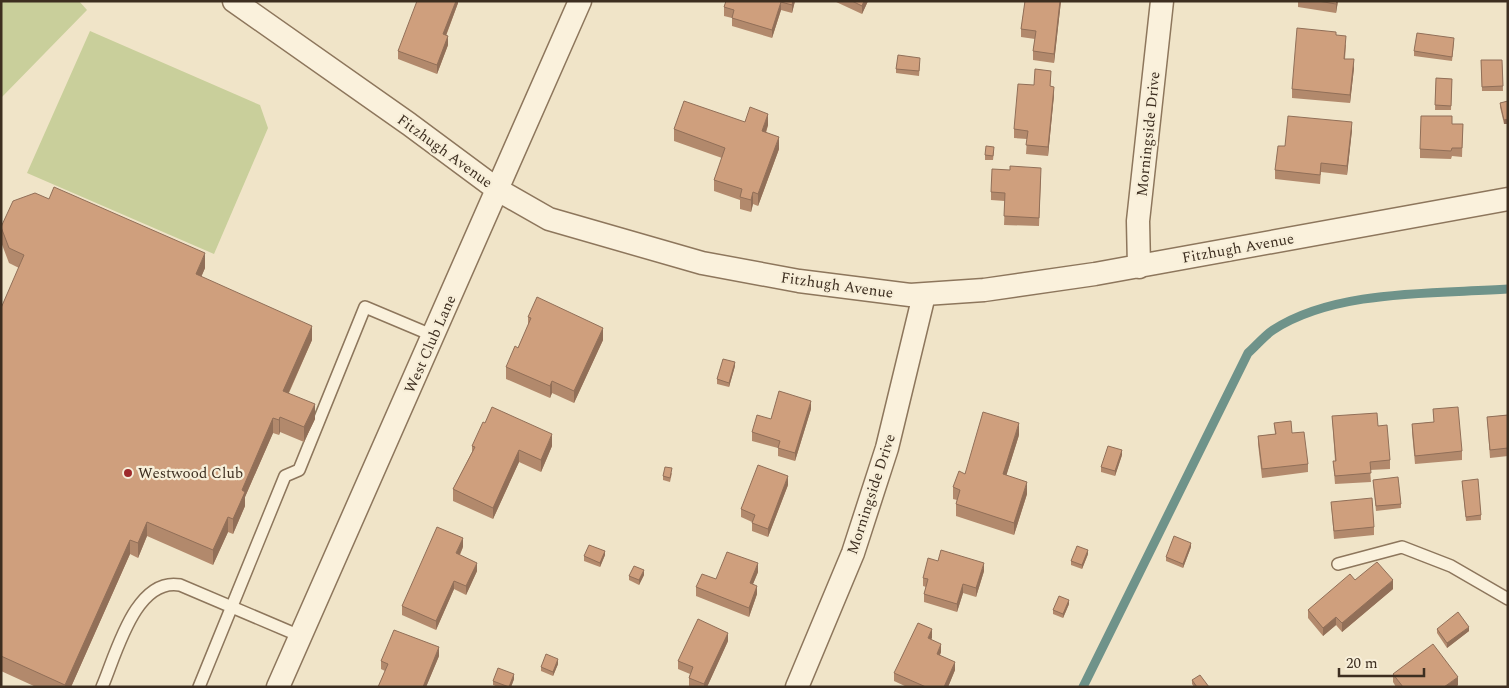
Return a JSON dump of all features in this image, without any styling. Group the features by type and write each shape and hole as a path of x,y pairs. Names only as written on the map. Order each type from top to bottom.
{"street":[{"name":"Fitzhugh Avenue","path":"234,1 409,124 498,190 549,219 702,263 799,281 924,295 984,290 1139,267 1508,199"},
{"name":"West Club Lane","path":"278,687 580,1"},
{"name":"Morningside Drive","path":"1139,267 1138,221 1162,1"},
{"name":"Morningside Drive","path":"797,687 853,552 887,448 924,295"}],"lane":[{"path":"199,687 285,476 299,470 366,307 434,336"},
{"path":"1338,564 1402,547 1450,566 1508,600"},
{"path":"102,687 136,609 154,590 164,584 180,585 300,636"}],"green space":[{"path":"1,1 79,1 87,10 1,98"},
{"path":"90,31 260,105 268,128 214,254 27,173"}],"building":[{"path":"417,1 456,1 443,34 448,36 437,65 398,51"},
{"path":"726,1 793,1 792,5 781,2 772,30 732,18 734,10 724,7"},
{"path":"852,1 864,1 862,6"},
{"path":"1025,1 1060,1 1054,54 1033,51 1036,31 1021,29"},
{"path":"1318,1 1337,1 1336,4"},
{"path":"1297,28 1336,32 1336,35 1346,36 1344,59 1354,59 1350,95 1292,89"},
{"path":"1417,33 1454,38 1452,57 1414,51"},
{"path":"898,55 920,58 919,71 896,69"},
{"path":"1481,60 1502,60 1503,86 1482,87"},
{"path":"1035,69 1051,71 1050,86 1054,87 1048,147 1026,145 1028,131 1014,129 1018,84 1034,85"},
{"path":"1436,78 1452,79 1451,106 1435,105"},
{"path":"684,101 745,122 750,107 768,114 762,131 779,137 758,194 753,192 751,200 740,197 742,189 714,180 725,148 674,129"},
{"path":"1508,101 1508,119 1504,120 1500,103"},
{"path":"1288,116 1352,122 1347,166 1321,163 1320,175 1275,170 1278,146 1285,146"},
{"path":"1421,116 1452,116 1452,124 1463,124 1462,148 1452,148 1451,151 1420,149"},
{"path":"986,146 994,147 993,156 985,155"},
{"path":"1010,166 1041,168 1039,218 1004,216 1005,193 991,192 992,169 1010,170"},
{"name":"Westwood Club","path":"54,187 205,253 196,274 312,326 283,391 315,404 304,427 280,417 279,420 273,418 242,490 245,492 233,519 228,517 213,550 147,522 138,543 130,540 65,685 1,656 1,308 24,255 9,248 1,227 13,201 35,193 49,199"},
{"path":"537,297 603,328 574,391 552,381 550,386 506,367 515,346 518,348 531,318 528,317"},
{"path":"723,359 735,362 729,383 717,379"},
{"path":"779,391 811,401 795,453 778,448 780,441 752,432 757,415 771,419"},
{"path":"492,407 552,434 541,460 519,450 493,508 453,489 475,447 472,446"},
{"path":"1458,407 1462,451 1415,456 1412,424 1434,422 1433,409"},
{"path":"983,412 1019,423 1003,474 1027,482 1014,523 956,504 960,490 953,487 959,471 965,474"},
{"path":"1377,413 1378,426 1387,425 1390,460 1370,462 1371,473 1335,476 1333,461 1336,461 1332,416"},
{"path":"1508,415 1508,448 1490,450 1487,417"},
{"path":"1291,421 1292,433 1304,432 1308,464 1262,469 1258,436 1276,434 1274,423"},
{"path":"1108,446 1122,450 1115,471 1101,467"},
{"path":"758,465 788,476 768,529 752,523 755,515 741,509"},
{"path":"665,467 672,468 670,478 663,476"},
{"path":"1398,477 1401,504 1376,506 1373,480"},
{"path":"1478,479 1481,515 1466,517 1462,481"},
{"path":"1372,498 1374,527 1334,531 1331,502"},
{"path":"437,527 463,538 456,553 477,563 466,586 454,581 436,621 402,606"},
{"path":"1174,536 1191,543 1183,564 1166,557"},
{"path":"589,545 605,551 600,563 584,556"},
{"path":"1077,546 1088,550 1082,565 1071,561"},
{"path":"941,550 984,563 976,588 963,584 957,604 924,594 928,579 923,578 928,558 938,561"},
{"path":"727,552 758,563 750,583 757,586 749,608 696,587 702,574 716,579"},
{"path":"1377,562 1393,580 1342,623 1336,617 1323,628 1308,610 1350,574 1355,580"},
{"path":"634,566 644,570 639,580 629,576"},
{"path":"1059,596 1069,600 1063,614 1053,610"},
{"path":"1458,612 1469,627 1447,643 1437,629"},
{"path":"698,619 728,633 704,684 689,678 693,667 678,661"},
{"path":"918,623 932,629 928,638 941,644 937,654 955,662 944,687 926,687 894,673"},
{"path":"394,630 439,647 423,687 378,687 388,664 381,661"},
{"path":"1433,644 1458,677 1444,687 1403,687 1393,674"},
{"path":"546,654 558,659 553,672 541,667"},
{"path":"498,668 514,674 509,687 493,681"},
{"path":"1200,675 1209,687 1197,687 1192,680"}],"waterway":[{"path":"1083,687 1248,353 1263,338 1273,330 1298,317 1326,307 1355,300 1418,293 1508,289"}],"place":[{"name":"Westwood Club","path":"128,473"}]}
